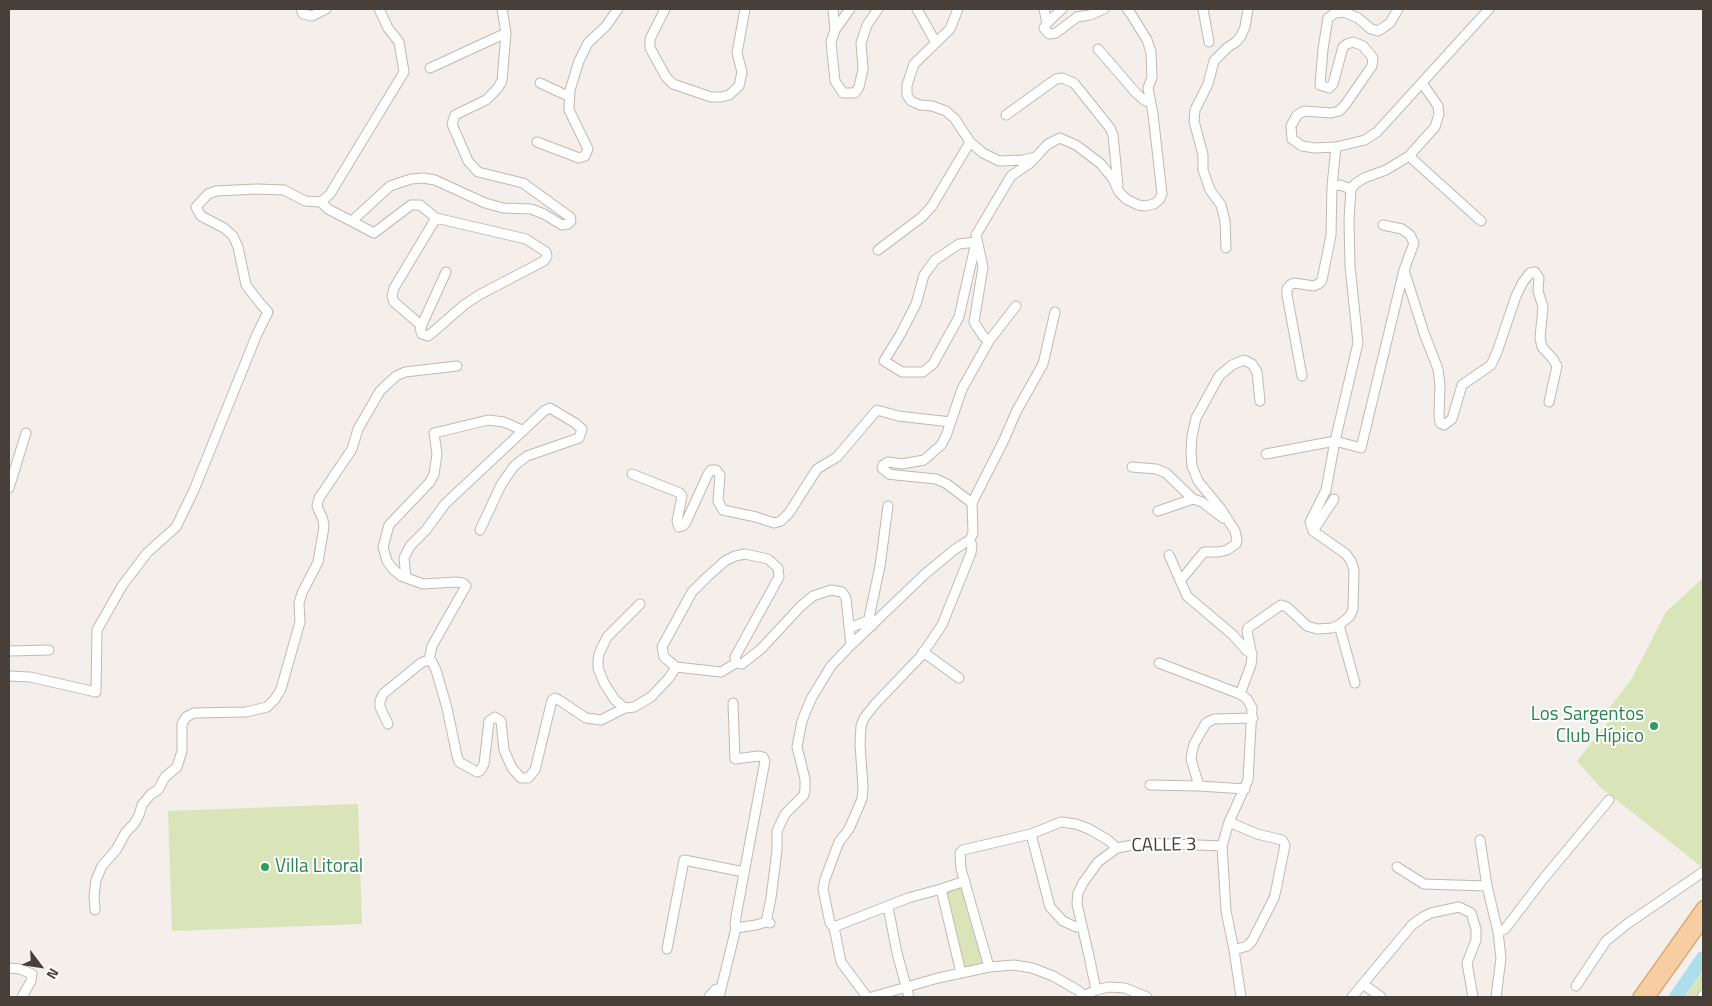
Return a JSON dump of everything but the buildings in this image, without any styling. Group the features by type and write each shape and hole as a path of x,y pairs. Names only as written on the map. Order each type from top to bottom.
{"main road":[{"path":"1639,997 1703,907"},
{"path":"1649,997 1703,921"}],"street":[{"path":"301,9 303,14 312,16 326,9"},
{"path":"321,202 330,194 404,72 399,42 388,28 379,9"},
{"path":"352,221 390,186 411,179 424,178 434,180 485,203 503,208 531,209 562,224 568,224 571,221 570,217 523,184 478,172 468,161 452,124 456,115 486,100 502,81 506,33 502,9"},
{"path":"537,142 579,158 585,156 588,149 569,110 570,90 579,61 588,43 606,26 618,9"},
{"path":"666,9 650,39 650,48 666,76 673,84 712,97 721,97 730,95 738,86 742,72 737,53 745,9"},
{"path":"833,9 835,30"},
{"path":"850,9 835,30 831,42 835,81 843,93 855,93 859,87 863,69 861,43 867,25 878,9"},
{"path":"917,9 936,42"},
{"path":"958,9 950,29 914,64 907,84 907,95 910,100 920,105 932,106 946,111 955,119 970,142 983,153 999,161 1023,160 1036,157"},
{"path":"1044,9 1046,23 1044,28 1046,32 1052,35 1077,18 1104,9"},
{"path":"1046,23 1062,9"},
{"path":"976,242 959,244 935,260 924,275 916,304 884,361 902,372 923,372 933,364 959,318 976,242 976,236 978,230 1011,176 1030,163 1048,144 1060,138 1076,145 1101,164 1113,179 1119,192 1126,199 1145,206 1154,204 1158,200 1162,194 1153,114 1148,88 1152,77 1151,52 1147,40 1126,9"},
{"path":"1204,9 1209,42"},
{"path":"1226,248 1225,221 1221,205 1210,190 1203,170 1203,155 1194,121 1195,110 1208,84 1214,61 1241,36 1245,27 1248,9"},
{"path":"1398,9 1390,22 1378,31 1371,29 1358,18 1344,12 1335,13 1328,18 1320,85 1329,88 1333,84 1343,48 1347,44 1353,42 1363,46 1373,58 1372,66 1345,105 1338,111 1331,113 1304,111 1297,115 1291,126 1292,139 1302,146 1315,148 1336,147 1365,140 1377,132 1489,9"},
{"path":"430,68 506,33"},
{"path":"1098,49 1136,93 1145,101 1150,101"},
{"path":"1006,115 1056,79 1062,78 1074,83 1110,128 1113,135 1119,192"},
{"path":"540,83 570,97"},
{"path":"1240,694 1251,664 1252,653 1248,628 1281,604 1311,628 1324,629 1339,625 1350,616 1354,609 1354,570 1351,561 1346,554 1313,531 1310,522 1326,490 1335,441 1358,343 1350,266 1349,219 1351,189 1364,178 1386,170 1409,156 1435,127 1439,114 1438,106 1422,83"},
{"path":"878,250 922,217 932,206 970,142"},
{"path":"1302,376 1286,295 1287,289 1294,283 1314,286 1322,280 1331,234 1332,186 1336,147"},
{"path":"1409,156 1481,221"},
{"path":"1332,186 1340,185 1351,189"},
{"path":"9,676 30,677 96,692 97,630 122,586 147,553 176,527 194,490 257,334 268,312 246,285 238,247 232,236 224,228 201,216 196,207 208,194 216,191 284,190 305,201 321,202 328,209 374,233 411,205 420,205 436,218 526,239 546,252 547,256 544,261 495,286 464,305 428,336 422,334 420,329 446,272"},
{"path":"422,326 394,302 392,296 394,288 436,218"},
{"path":"1266,454 1335,441 1361,448 1404,270 1414,243 1410,235 1402,229 1383,225"},
{"path":"976,242 983,267 974,322 989,342"},
{"path":"1404,270 1424,333 1438,369 1440,385 1438,416 1440,423 1444,425 1452,419 1462,385 1491,365 1498,352 1516,296 1530,273 1536,272 1539,278 1538,291 1543,307 1540,338 1542,347 1557,366 1549,402"},
{"path":"972,503 947,484 936,479 896,476 889,474 882,468 888,462 902,464 924,460 941,445 962,389 989,342 1016,306"},
{"path":"736,928 768,923 772,898 777,831 785,814 804,795 805,779 797,747 802,721 811,699 831,666 870,624 925,574 954,550 969,542 973,533 972,503 1016,412 1043,364 1055,312"},
{"path":"1181,580 1204,552 1219,552 1232,548 1236,544 1237,535 1214,500 1198,481 1192,466 1192,436 1196,418 1219,376 1232,365 1244,360 1252,364 1256,372 1260,401"},
{"path":"95,910 96,880 102,866 116,850 126,832 140,815 142,805 151,794 158,790 165,777 177,767 182,751 182,724 186,717 194,713 246,712 267,707 281,689 300,622 299,603 318,562 324,527 324,520 317,506 319,498 352,450 358,429 380,391 396,376 405,372 457,366"},
{"path":"406,578 404,558 410,546 426,530 445,504 544,411 550,408 582,429 579,438 527,456 514,466 501,484 480,530"},
{"path":"632,474 680,493 682,496 677,522 679,527 683,526 686,522 711,470 716,470 720,475 718,501 723,510 774,523 781,521 789,513 817,469 837,457 877,410 898,416 951,422"},
{"path":"522,430 504,422 488,420 434,433 437,454 434,474 430,482 389,525 383,547 387,561 392,569 406,578 423,584 456,582 463,583 466,586 429,654 429,660 436,670 447,708 457,756 461,764 477,772 480,771 484,764 489,721 492,718 498,718 501,721 504,750 512,768 518,775 524,778 531,776 535,770 552,700 555,698 559,700 586,718 601,720 651,698 676,667"},
{"path":"9,488 26,433"},
{"path":"1132,467 1156,469 1166,474 1193,499 1202,502 1222,518 1227,519"},
{"path":"1158,511 1193,499"},
{"path":"1313,531 1334,499"},
{"path":"870,624 888,506"},
{"path":"866,997 841,962 834,927 830,922 824,900 823,888 825,879 839,842 849,829 862,799 860,744 861,726 864,718 923,652 942,625 971,553 972,545 969,542"},
{"path":"736,663 735,657 779,577 778,568 768,559 744,554 725,561 692,592 662,647 664,657 676,667 721,672 736,663 742,664 761,649 813,596 830,590 839,591 844,595 847,603 851,645"},
{"path":"1169,555 1187,596 1232,634 1247,651 1252,653"},
{"path":"626,708 614,700 600,676 599,654 607,638 640,604"},
{"path":"850,628 870,624"},
{"path":"1339,625 1355,683"},
{"path":"9,651 49,650"},
{"path":"923,652 959,678"},
{"path":"388,724 380,707 383,694 421,663 429,660"},
{"path":"1159,663 1240,694 1252,708 1248,780 1229,822 1222,846 1226,911 1241,997"},
{"path":"719,994 736,928 737,911 765,762 759,756 736,759 733,703"},
{"path":"1199,786 1191,759 1198,737 1206,723 1214,719 1252,718"},
{"path":"1150,785 1245,789"},
{"path":"1498,932 1505,929 1544,878 1610,800"},
{"path":"989,967 964,881 960,858 960,853 963,850 1031,834 1061,822 1076,824 1089,829 1108,840 1117,848"},
{"path":"1229,822 1257,834 1284,842 1274,898 1252,941 1247,946 1234,950"},
{"path":"1031,834 1050,908 1063,921 1081,927"},
{"path":"1480,840 1487,886 1498,932 1501,958 1496,997"},
{"name":"CALLE 3","path":"1096,990 1077,904 1078,893 1098,862 1117,848 1148,843 1222,846"},
{"path":"667,949 684,860 744,872"},
{"path":"1397,867 1424,884 1487,886"},
{"path":"1576,986 1606,941 1626,924 1703,872"},
{"path":"834,927 908,898 964,881"},
{"path":"941,889 960,973"},
{"path":"888,906 897,953 909,997"},
{"path":"1352,997 1412,925 1431,913 1458,907 1471,914 1476,929 1476,940 1467,963 1473,997"},
{"path":"872,997 960,973 989,967 1014,965 1032,968 1054,976 1079,991 1082,996 1096,990 1125,988 1147,997"},
{"path":"9,968 20,969 32,974 31,981 22,997"},
{"path":"1364,984 1381,997"},
{"path":"709,997 716,989 719,994"}],"green space":[{"name":"Los Sargentos Club Hípico","path":"1703,578 1702,867 1600,787 1577,761 1608,722 1607,711 1631,680 1666,612"},
{"name":"Villa Litoral","path":"358,804 362,924 172,931 168,811"},
{"path":"957,886 961,887 982,963 967,968 947,891"},
{"path":"1703,971 1703,988 1697,997 1685,997"}],"waterway":[{"path":"1676,997 1703,958"}],"place":[{"name":"Los Sargentos Club Hípico","path":"1654,726"},
{"name":"Villa Litoral","path":"265,867"}]}
